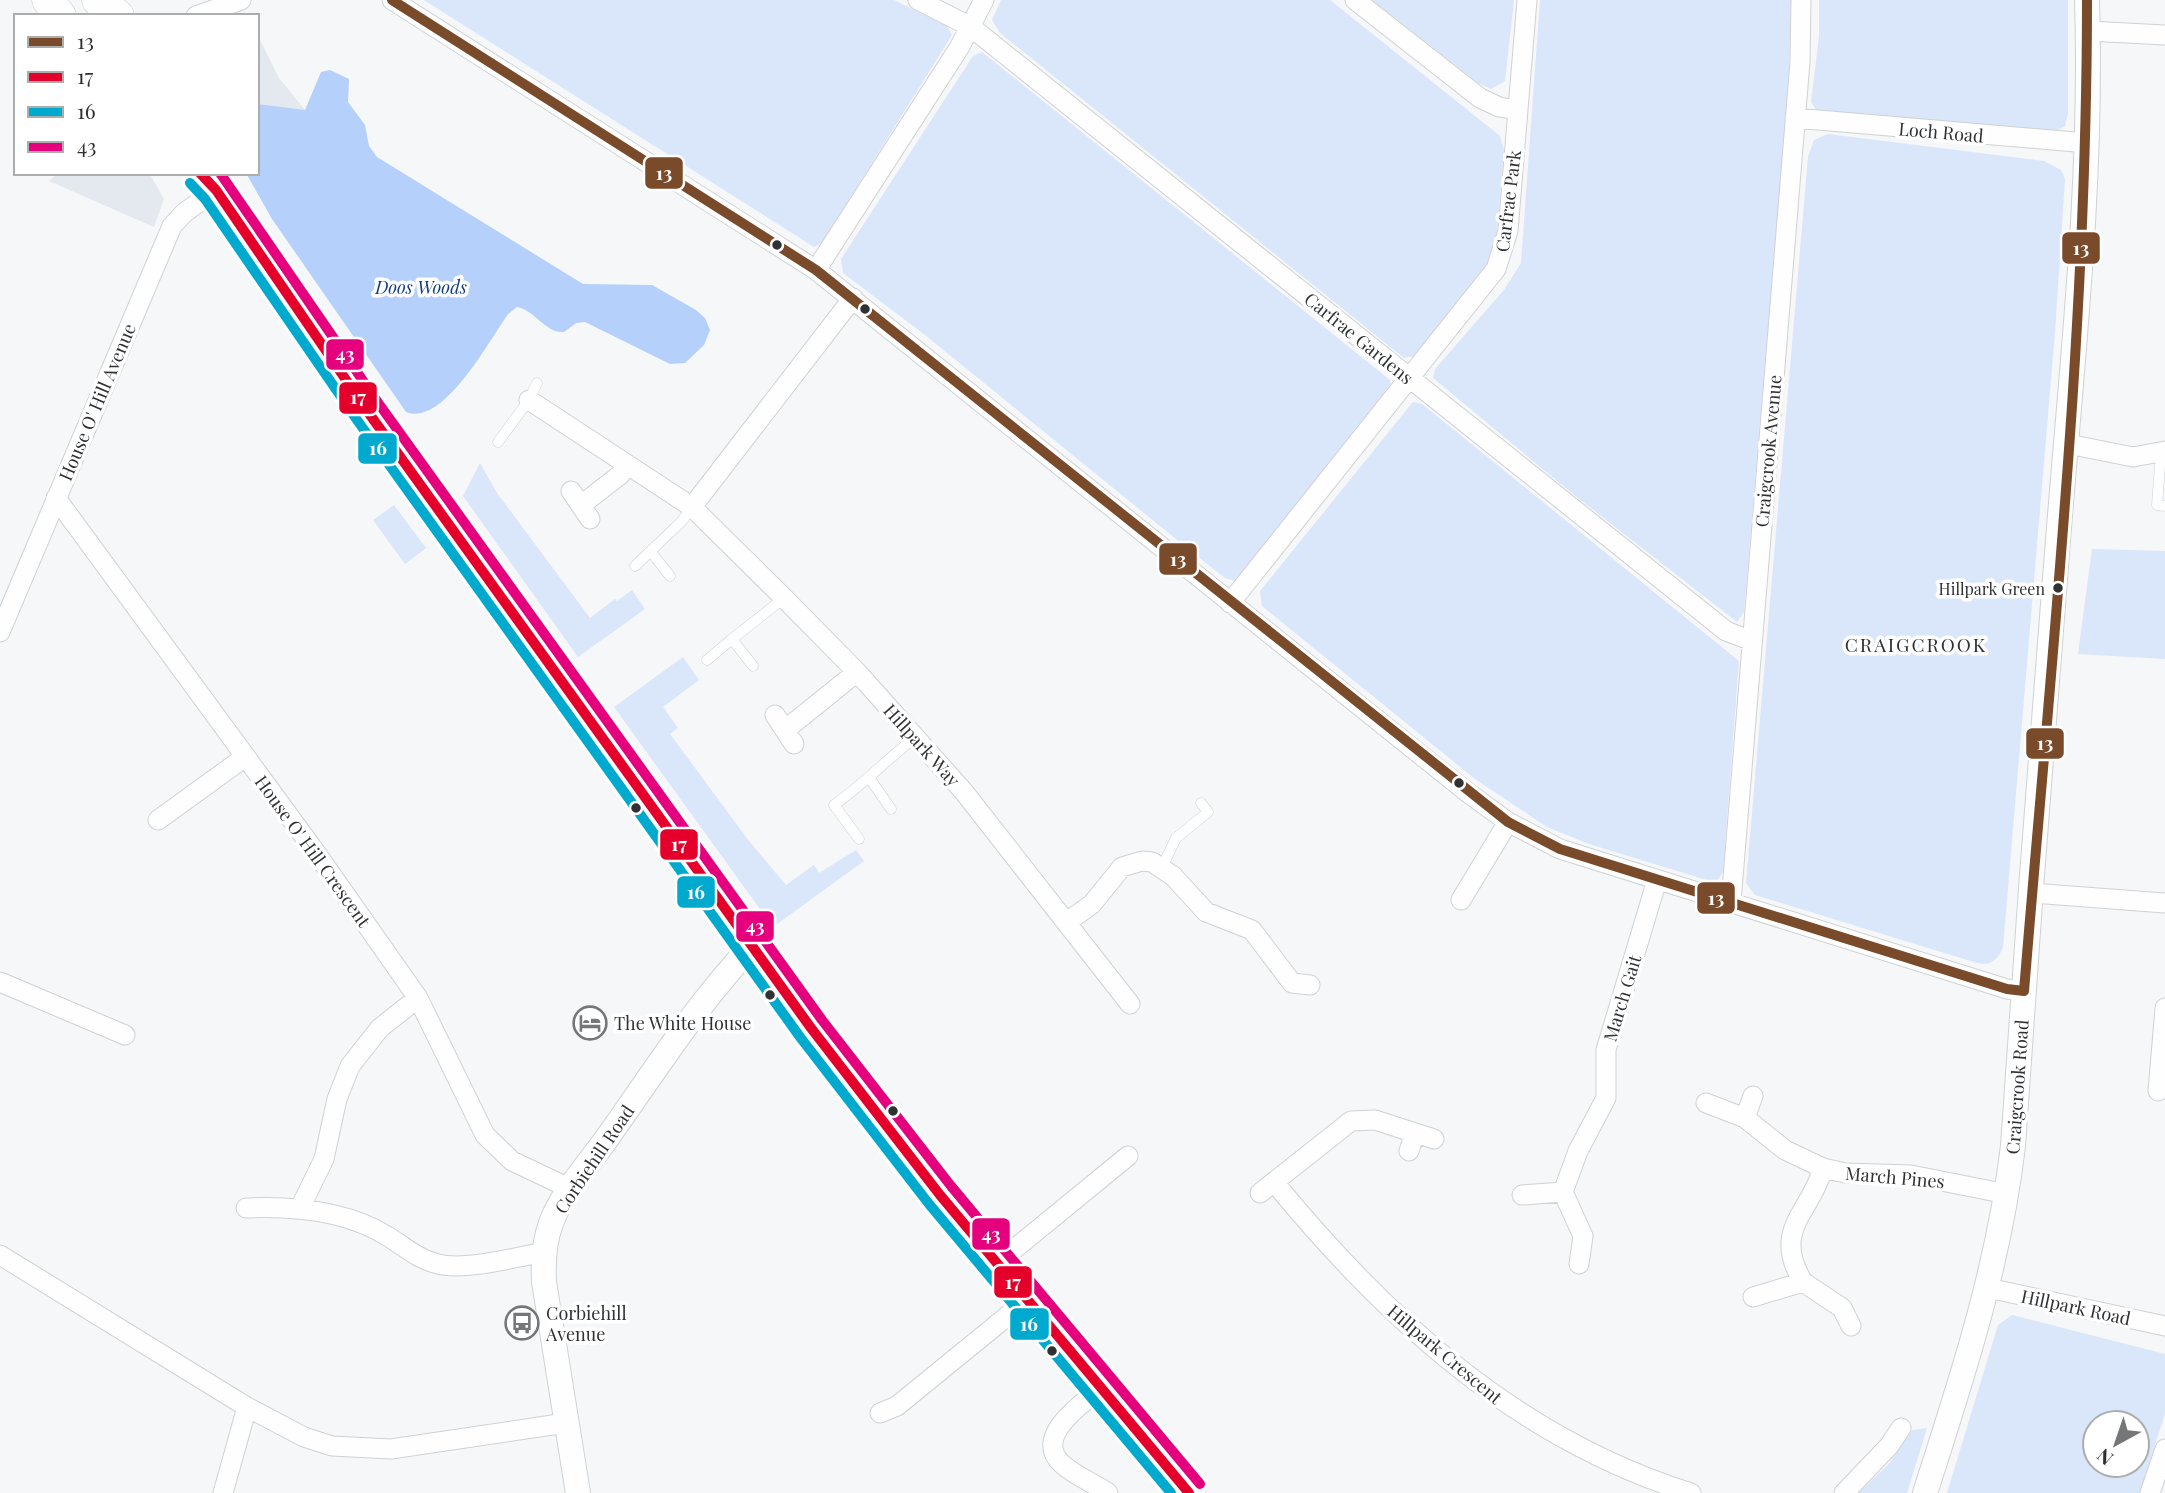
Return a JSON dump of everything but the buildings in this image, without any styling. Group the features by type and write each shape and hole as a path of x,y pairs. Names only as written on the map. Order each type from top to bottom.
{"main road":[{"path":"98,0 116,14"},
{"path":"206,177 368,412 752,946 884,1124 996,1264 1189,1493"}],"street":[{"path":"201,14 242,0"},
{"path":"392,0 816,270 1230,603 1508,822 1560,849 2007,989 2024,991"},
{"name":"Carfrae Gardens","path":"918,0 971,27 1726,631 1752,640"},
{"path":"816,270 971,27 984,0"},
{"path":"1355,0 1480,98 1499,107 1517,110"},
{"name":"Carfrae Park","path":"1230,603 1489,281 1501,260 1508,231 1527,0"},
{"name":"Craigcrook Avenue","path":"1731,902 1795,118 1801,0"},
{"name":"Craigcrook Road","path":"1925,1493 1988,1288 2007,1194 2068,444 2087,143 2087,0"},
{"path":"2088,31 2165,35"},
{"name":"Loch Road","path":"1795,118 2087,143"},
{"name":"House O' Hill Avenue","path":"0,632 172,226 206,177"},
{"path":"692,508 853,298"},
{"name":"Hillpark Way","path":"533,391 628,464 692,508 784,598 857,673 964,792 1130,1004"},
{"path":"2068,444 2133,457 2163,452"},
{"path":"581,505 620,475 628,464"},
{"name":"House O' Hill Crescent","path":"56,498 418,998 475,1119 491,1142 512,1161 571,1188"},
{"path":"784,729 857,673"},
{"path":"158,820 245,757"},
{"path":"1461,900 1508,822"},
{"path":"1067,922 1092,904 1122,867 1142,861 1162,867 1206,912 1252,930 1293,983 1310,985"},
{"name":"March Gait","path":"1563,1192 1578,1151 1606,1098 1606,1050 1657,880"},
{"path":"2031,893 2165,904"},
{"name":"Corbiehill Road","path":"578,1493 544,1282 545,1252 551,1223 571,1188 725,976 752,946"},
{"path":"0,982 125,1035"},
{"path":"300,1208 324,1159 337,1099 350,1066 380,1028 418,998"},
{"path":"2161,1079 2165,1008"},
{"path":"1745,1118 1753,1096"},
{"name":"March Pines","path":"1706,1103 1745,1118 1785,1150 1823,1168 1845,1173 1911,1175 2007,1194"},
{"name":"Hillpark Crescent","path":"1420,1141 1375,1120 1351,1121 1267,1188 1382,1301 1469,1378 1569,1442 1680,1491"},
{"path":"996,1264 1128,1156"},
{"name":"March Pines","path":"1803,1282 1794,1262 1793,1228 1820,1180 1823,1168"},
{"path":"1522,1195 1563,1192 1583,1236 1579,1264"},
{"path":"246,1208 300,1208 365,1225 387,1236 409,1253 441,1265 545,1252"},
{"path":"0,1255 247,1407 304,1437 332,1446 391,1450 566,1423"},
{"path":"1753,1297 1803,1282 1842,1308 1851,1326"},
{"name":"Hillpark Road","path":"1988,1288 2165,1326"},
{"path":"880,1413 897,1406 1027,1300"},
{"path":"1101,1388 1065,1419 1054,1437 1053,1448 1061,1464 1108,1493"},
{"path":"223,1493 247,1407"},
{"path":"1844,1493 1889,1446 1901,1428"},
{"path":"2150,1493 2165,1449"}],"lane":[{"path":"498,442 533,391"},
{"path":"2163,452 2157,505 2165,506"},
{"path":"635,566 692,508"},
{"path":"651,552 670,576"},
{"path":"707,660 784,598"},
{"path":"733,639 753,666"},
{"path":"859,839 834,805 870,779 880,764 916,737"},
{"path":"870,779 891,809"},
{"path":"1162,867 1176,838 1208,812 1200,803"}],"shaded area":[{"path":"424,0 894,0 947,26 952,35 822,243 814,247"},
{"path":"1001,0 1330,0 1500,136 1504,150 1495,256 1415,356 1404,358 1000,33 992,20"},
{"path":"1372,0 1514,0 1505,81 1491,89 1478,83"},
{"path":"1540,0 1791,0 1789,76 1744,612 1737,622 1573,494 1433,378 1435,369 1504,290 1521,263"},
{"path":"1819,0 2068,0 2068,113 2065,126 2054,132 1817,111 1811,102 1819,36"},
{"path":"259,38 279,78 305,110 285,110 259,104"},
{"path":"982,52 1390,380 1391,387 1235,581 1225,578 925,335 843,273 841,259 973,56"},
{"path":"1828,134 2044,161 2061,170 2065,179 2055,332 2003,947 1996,959 1986,964 1755,895 1746,883 1808,157 1814,140"},
{"path":"56,175 150,175 164,199 154,227 49,181"},
{"path":"1413,402 1422,404 1739,661 1723,872 1717,881 1589,844 1547,827 1475,779 1262,606 1260,591"},
{"path":"480,463 497,493 590,618 632,590 645,609 578,657 463,496"},
{"path":"394,505 426,548 405,564 373,520"},
{"path":"2092,549 2165,551 2165,659 2078,654"},
{"path":"683,657 699,680 663,707 678,728 670,734 749,841 786,885 814,865 819,873 856,850 864,861 773,927 614,707"},
{"path":"2012,1315 2165,1354 2165,1413 2151,1458 2151,1409 2081,1409 2081,1479 2144,1479 2140,1493 1947,1493 1998,1325"},
{"path":"1927,1428 1907,1493 1858,1493 1889,1464 1912,1430"}],"green space":[{"name":"Doos Woods","path":"330,70 349,79 348,102 365,125 369,146 377,157 583,284 652,285 696,310 705,318 710,330 704,345 685,363 670,364 585,322 576,323 564,332 558,332 517,307 508,314 477,361 450,395 435,407 420,413 406,412 272,219 247,175 259,175 259,104 305,110 321,72"}],"transit line":[{"name":"13","path":"392,0 816,270 1508,822 1560,849 2007,989 2024,991"},
{"name":"13","path":"2024,991 2074,372 2081,248 2087,0"},
{"name":"17","path":"202,175 216,190 368,412 811,1028 940,1195 1189,1493"},
{"name":"43","path":"221,175 379,404 822,1020 951,1186 1200,1484"},
{"name":"16","path":"190,183 205,199 357,420 800,1037 929,1204 1171,1493"}],"place":[{"name":"Hillpark Green","path":"2058,588"},
{"name":"The White House","path":"590,1023"},
{"name":"Corbiehill Avenue","path":"522,1323"}],"district":[{"name":"CRAIGCROOK","path":"1916,644"}]}
